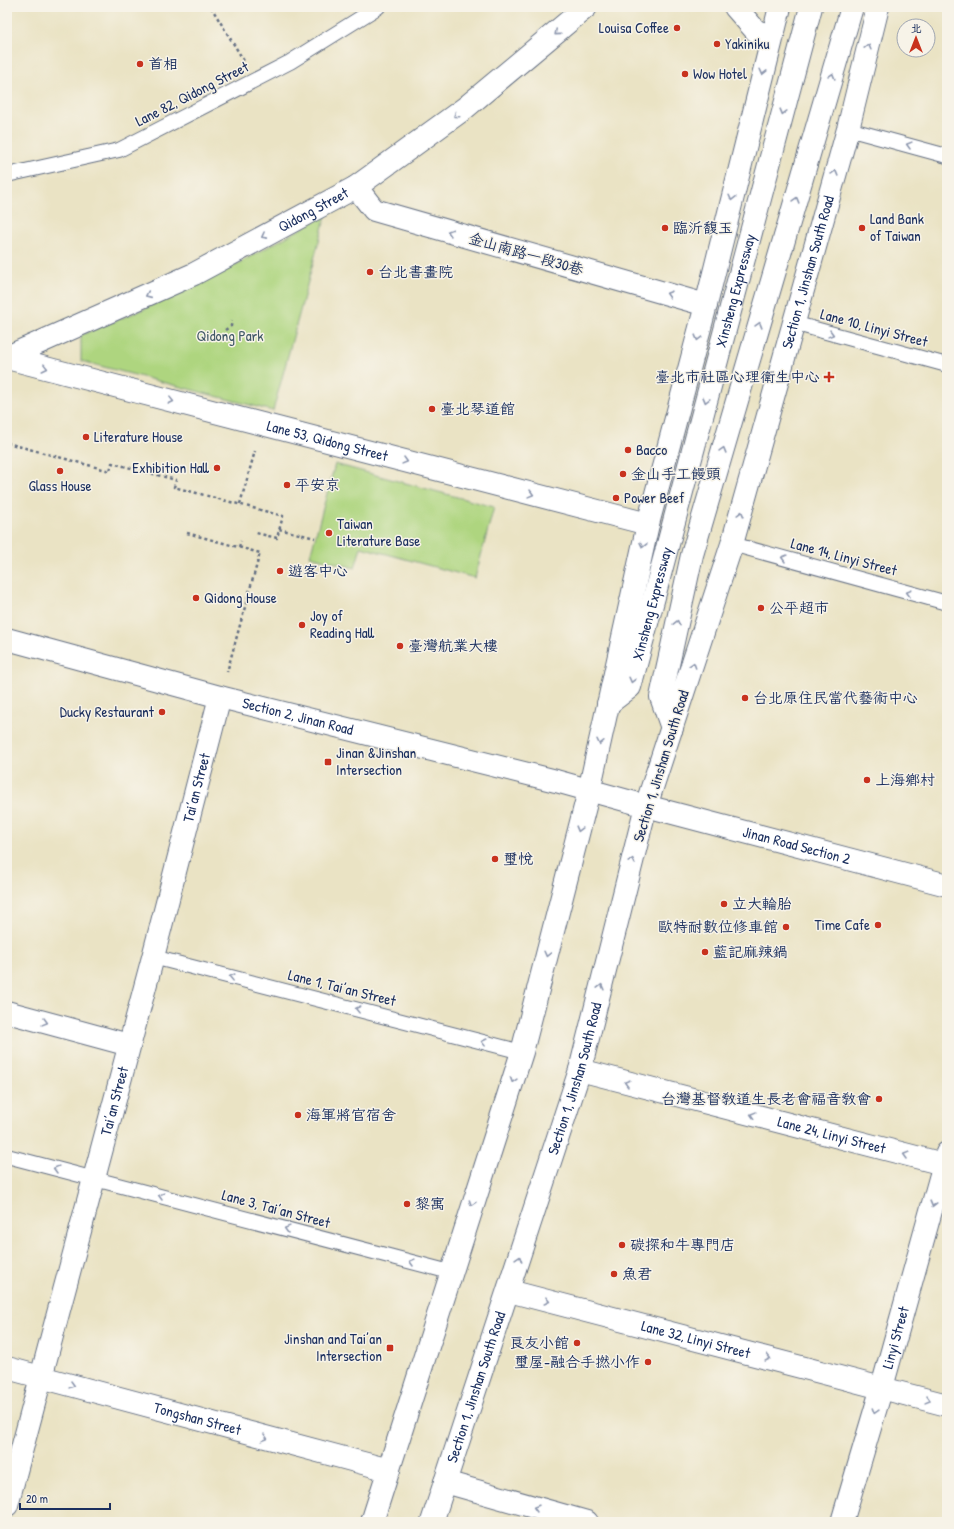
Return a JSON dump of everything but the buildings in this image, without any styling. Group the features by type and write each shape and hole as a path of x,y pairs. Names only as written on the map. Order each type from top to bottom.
{"main road":[{"name":"Qidong Street","path":"7,358 194,274 356,187 465,108 586,7"},
{"path":"735,7 756,31 772,36"},
{"path":"372,1522 450,1272 522,1052 589,791 648,524 706,305 780,7"},
{"name":"Xinsheng Expressway","path":"608,704 630,687 666,547 812,7"},
{"name":"Xinsheng Expressway","path":"672,728 661,697 692,555 852,7"},
{"name":"Section 1, Jinshan South Road","path":"432,1522 509,1291 580,1070 646,806 732,544 848,129 878,7"},
{"name":"金山南路一段30巷","path":"356,187 374,210 706,305"},
{"name":"Lane 53, Qidong Street","path":"7,358 648,524"},
{"name":"Section 2, Jinan Road","path":"7,639 220,697 556,781 646,806"},
{"name":"Tai’an Street","path":"7,1505 153,957 220,697"},
{"name":"Jinan Road Section 2","path":"646,806 947,885"},
{"path":"7,1012 129,1045"},
{"name":"Lane 24, Linyi Street","path":"580,1070 946,1161"},
{"name":"Linyi Street","path":"842,1522 946,1161"},
{"name":"Lane 32, Linyi Street","path":"509,1291 947,1404"},
{"name":"Tongshan Street","path":"7,1368 389,1470"},
{"path":"445,1482 587,1522"}],"lane":[{"name":"Lane 82, Qidong Street","path":"7,175 119,150 290,62 378,7"},
{"path":"848,129 947,156"},
{"name":"Lane 10, Linyi Street","path":"793,323 947,365"},
{"name":"Lane 14, Linyi Street","path":"732,544 947,603"},
{"name":"Lane 1, Tai’an Street","path":"153,957 522,1052"},
{"name":"Lane 3, Tai’an Street","path":"7,1156 450,1272"}],"path":[{"path":"211,7 255,80"},
{"path":"224,330 232,324 232,320"},
{"path":"7,443 110,471 112,463 176,480 174,487 283,516 277,538 256,533"},
{"path":"240,504 256,450"},
{"path":"279,529 315,538"},
{"path":"187,533 260,553 220,697"},
{"path":"239,547 241,541"}],"green space":[{"name":"Qidong Park","path":"326,215 273,411 81,361 81,335 144,309 235,265"},
{"path":"335,464 494,507 475,578 361,547 355,568 310,556"}],"place":[{"name":"Louisa Coffee","path":"677,28"},
{"name":"Yakiniku","path":"717,44"},
{"name":"首相","path":"140,64"},
{"name":"Wow Hotel","path":"685,74"},
{"name":"臨沂馥玉","path":"665,228"},
{"name":"Land Bank of Taiwan","path":"862,228"},
{"name":"台北書畫院","path":"370,272"},
{"name":"臺北市社區心理衛生中心","path":"829,377"},
{"name":"臺北琴道館","path":"432,409"},
{"name":"Literature House","path":"86,437"},
{"name":"Bacco","path":"628,450"},
{"name":"Exhibition Hall","path":"217,468"},
{"name":"Glass House","path":"60,471"},
{"name":"金山手工饅頭","path":"623,474"},
{"name":"平安京","path":"287,485"},
{"name":"Power Beef","path":"616,498"},
{"name":"Taiwan Literature Base","path":"329,533"},
{"name":"遊客中心","path":"280,571"},
{"name":"Qidong House","path":"196,598"},
{"name":"公平超市","path":"761,608"},
{"name":"Joy of Reading Hall","path":"302,625"},
{"name":"臺灣航業大樓","path":"400,646"},
{"name":"台北原住民當代藝術中心","path":"745,698"},
{"name":"Ducky Restaurant","path":"162,712"},
{"name":"Jinan &Jinshan Intersection","path":"328,762"},
{"name":"上海鄉村","path":"867,780"},
{"name":"璽悅","path":"495,859"},
{"name":"立大輪胎","path":"724,904"},
{"name":"Time Cafe","path":"878,925"},
{"name":"歐特耐數位修車館","path":"786,927"},
{"name":"藍記麻辣鍋","path":"705,952"},
{"name":"台灣基督教道生長老會福音教會","path":"879,1099"},
{"name":"海軍將官宿舍","path":"298,1115"},
{"name":"黎寓","path":"407,1204"},
{"name":"碳探和牛專門店","path":"622,1245"},
{"name":"魚君","path":"614,1274"},
{"name":"良友小館","path":"577,1343"},
{"name":"Jinshan and Tai’an Intersection","path":"390,1348"},
{"name":"璽屋-融合手撚小作","path":"648,1362"}]}
